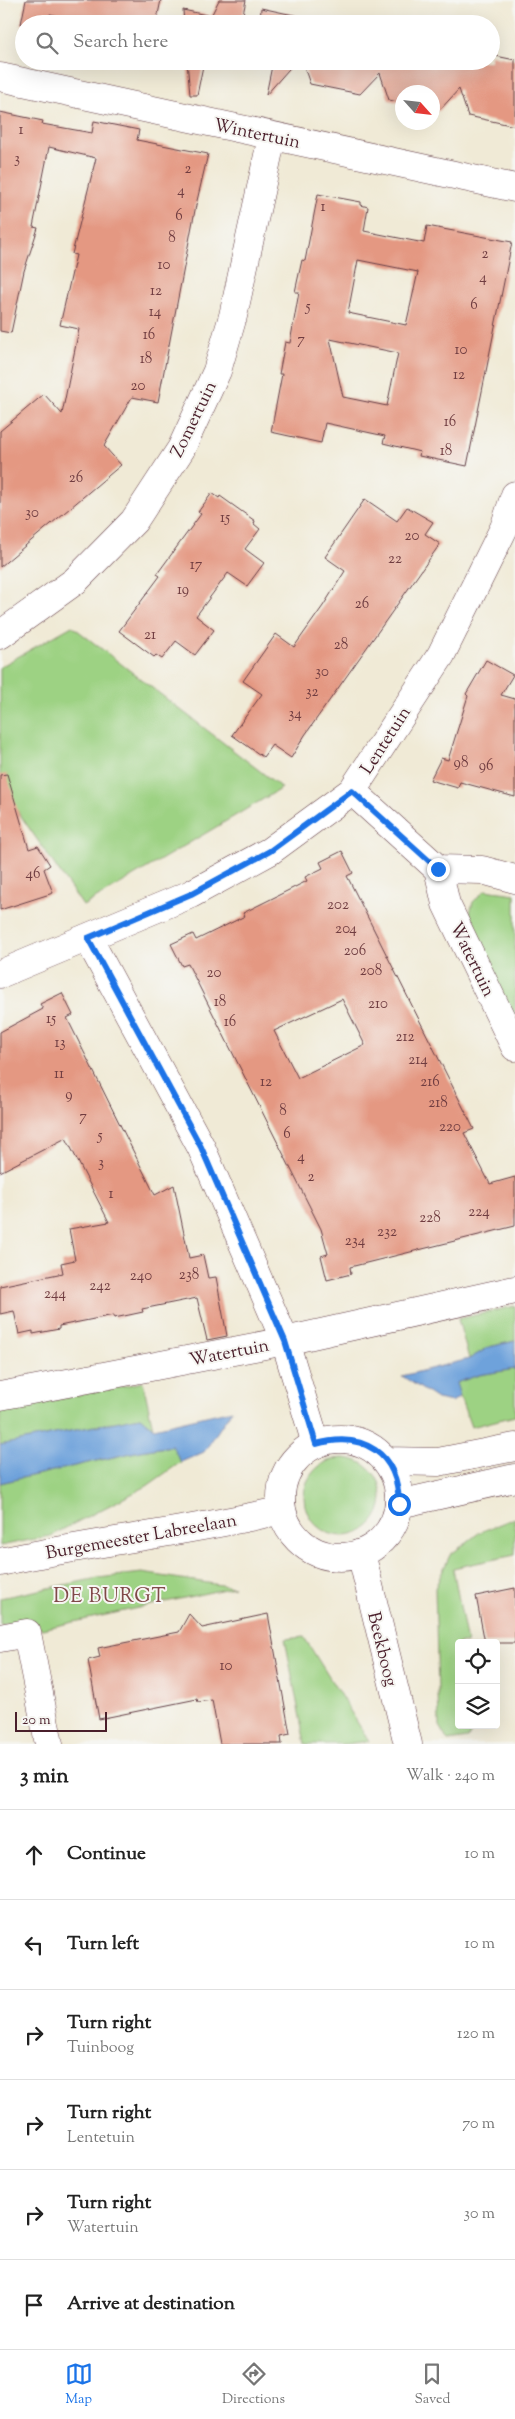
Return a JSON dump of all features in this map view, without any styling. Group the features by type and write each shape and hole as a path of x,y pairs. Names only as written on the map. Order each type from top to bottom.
{"street":[{"name":"Wintertuin","path":"0,77 515,188"},
{"name":"Zomertuin","path":"0,635 75,581 134,520 181,449 217,371 233,316 272,137"},
{"name":"Lentetuin","path":"0,974 191,894 270,851 352,791 441,655 509,530 515,495"},
{"path":"352,791 438,869 482,870 515,879"},
{"name":"Watertuin","path":"438,869 446,904 515,1047"},
{"path":"88,938 201,1147 285,1341 316,1444"},
{"name":"Watertuin","path":"0,1396 285,1341 515,1290"},
{"path":"335,1439 354,1440 372,1448 386,1460 394,1473 398,1488 399,1504 395,1520 387,1534 375,1545 361,1553 341,1557 321,1554 303,1544 289,1529 282,1510 281,1490 287,1471 299,1454 316,1444 335,1439"},
{"path":"386,1460 438,1462 515,1447"},
{"path":"399,1504 515,1478"},
{"name":"Burgemeester Labreelaan","path":"0,1562 61,1549 239,1520 282,1510"},
{"name":"Beekboog","path":"361,1553 408,1744"},
{"path":"0,1638 28,1633 49,1744"}],"green space":[{"path":"72,626 282,788 83,906 0,786 0,667"},
{"path":"485,890 515,894 515,1020 468,920 473,902"},
{"path":"515,1306 515,1341 489,1347 469,1359 458,1319"},
{"path":"515,1369 515,1416 471,1427 455,1383 479,1375"},
{"path":"143,1382 153,1428 140,1417 0,1445 0,1411"},
{"path":"173,1446 181,1462 147,1486 50,1536 0,1546 0,1483 140,1451"},
{"path":"343,1458 358,1461 375,1475 379,1482 382,1497 379,1512 365,1529 358,1533 343,1536 328,1533 311,1519 307,1512 304,1497 307,1482 321,1465 328,1461"},
{"path":"515,1518 515,1555 453,1568 466,1639 455,1639 455,1729 475,1729 467,1738 448,1741 439,1726 435,1588 450,1555 480,1532"},
{"path":"142,1573 234,1587 42,1629 27,1620 0,1625 0,1598 98,1578"},
{"path":"304,1637 369,1741 345,1744 305,1744 285,1639"}],"water":[{"path":"515,1341 515,1369 479,1375 456,1383 460,1396 452,1402 437,1399 402,1376 469,1359 489,1347"},
{"path":"232,1410 204,1452 181,1462 172,1446 140,1451 0,1483 0,1445 140,1417 154,1428"}],"building":[{"path":"26,0 161,0 158,15 23,15"},
{"path":"219,0 246,0 243,15 212,15"},
{"path":"261,8 294,15 261,15"},
{"path":"183,10 206,15 183,15"},
{"path":"500,57 515,60 515,126 468,116 459,89 440,110 440,85 395,85 395,101 389,100 380,73 360,94 310,84 305,70 500,70"},
{"path":"188,70 202,70 197,95 190,95"},
{"path":"271,70 288,70 266,95"},
{"path":"0,112 43,121 42,124 92,133 94,121 139,130 137,140 208,154 196,205 158,402 132,397 104,446 121,465 0,567 0,431 44,394 62,414 79,329 60,325 76,255 72,254 96,158 49,147 33,227 38,228 24,271 11,333 0,331"},
{"path":"318,194 361,202 361,205 368,207 364,231 424,243 427,226 512,242 467,466 419,456 420,452 383,443 385,436 325,423 321,443 271,432 282,374 279,374 285,342 290,343 299,292 295,292 302,260 305,261","holes":["358,260 418,272 406,325 348,313","330,339 398,353 387,406 343,397"]},
{"path":"212,493 219,498 220,496 255,521 254,524 260,529 245,549 264,563 247,586 228,573 196,616 214,630 195,655 176,641 162,659 156,655 154,657 119,631 160,576 157,574 201,514 198,512"},
{"path":"365,499 397,521 407,507 433,522 425,534 440,544 305,735 291,758 272,745 263,757 232,735 262,694 243,681 276,634 294,647 323,606 345,571 325,557"},
{"path":"486,660 513,675 501,695 515,699 515,797 460,782 458,788 430,780 441,758 448,760 468,696 466,694"},
{"path":"7,774 29,849 38,846 50,865 44,869 53,893 0,910 0,775"},
{"path":"342,851 353,873 347,876 474,1129 464,1133 490,1184 515,1177 515,1226 350,1267 351,1274 327,1280 321,1256 328,1254 321,1229 188,964 182,966 171,944 193,934 196,940 245,916 243,913 307,881 305,877 323,868 320,862","holes":["342,999 365,1045 298,1078 274,1031"]},
{"path":"62,993 73,1015 67,1018 155,1195 174,1185 189,1258 203,1255 208,1278 216,1277 227,1336 207,1340 197,1298 142,1309 143,1312 129,1315 114,1318 114,1315 59,1326 59,1329 33,1334 33,1331 19,1334 14,1311 0,1314 0,1286 63,1273 61,1263 75,1260 69,1229 109,1222 66,1138 0,1172 0,1032 43,1009 40,1004"},
{"path":"515,1588 515,1643 500,1643 500,1639 484,1639 476,1596"},
{"path":"189,1614 202,1628 268,1614 290,1734 281,1736 282,1744 220,1744 212,1700 198,1702 197,1699 99,1719 88,1660 100,1657 98,1648 179,1632"}],"district":[{"name":"DE BURGT","path":"110,1595"}],"route":[{"path":"399,1504 398,1488 394,1473 386,1460 372,1448 354,1440 335,1439 316,1444 285,1341 201,1147 88,938 191,894 270,851 352,791 438,869"}]}
